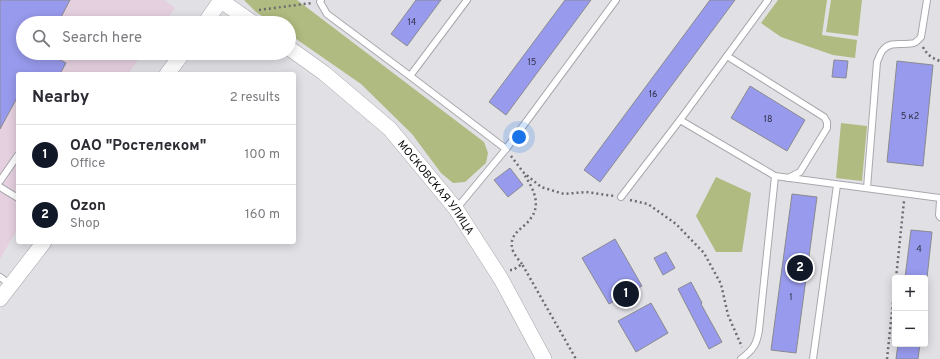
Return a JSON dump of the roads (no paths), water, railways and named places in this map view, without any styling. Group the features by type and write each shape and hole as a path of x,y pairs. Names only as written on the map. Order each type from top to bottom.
{"street":[{"path":"210,16 220,0 256,16"},
{"name":"МОСКОВСКАЯ УЛИЦА","path":"296,53 324,73 390,129 456,210 501,279 544,359"},
{"path":"169,72 178,60"},
{"path":"0,299 5,281 42,244"}],"lane":[{"path":"410,76 467,0"},
{"path":"456,210 506,150 616,0"},
{"path":"621,197 728,56 768,0"},
{"path":"867,188 877,62 883,50 890,45 898,43 913,43 922,37 927,0"},
{"path":"320,1 327,14 506,150"},
{"path":"728,56 824,117 827,122 827,128 800,172 788,178"},
{"path":"680,120 775,176 940,198"},
{"path":"0,181 16,158"},
{"path":"744,357 754,348 758,340 760,330 775,176"},
{"path":"814,359 836,185"},
{"path":"0,187 16,197"},
{"path":"940,202 940,217"}],"place":[{"name":"Ozon","path":"800,268"},
{"name":"ОАО \"Ростелеком\"","path":"626,294"}]}
